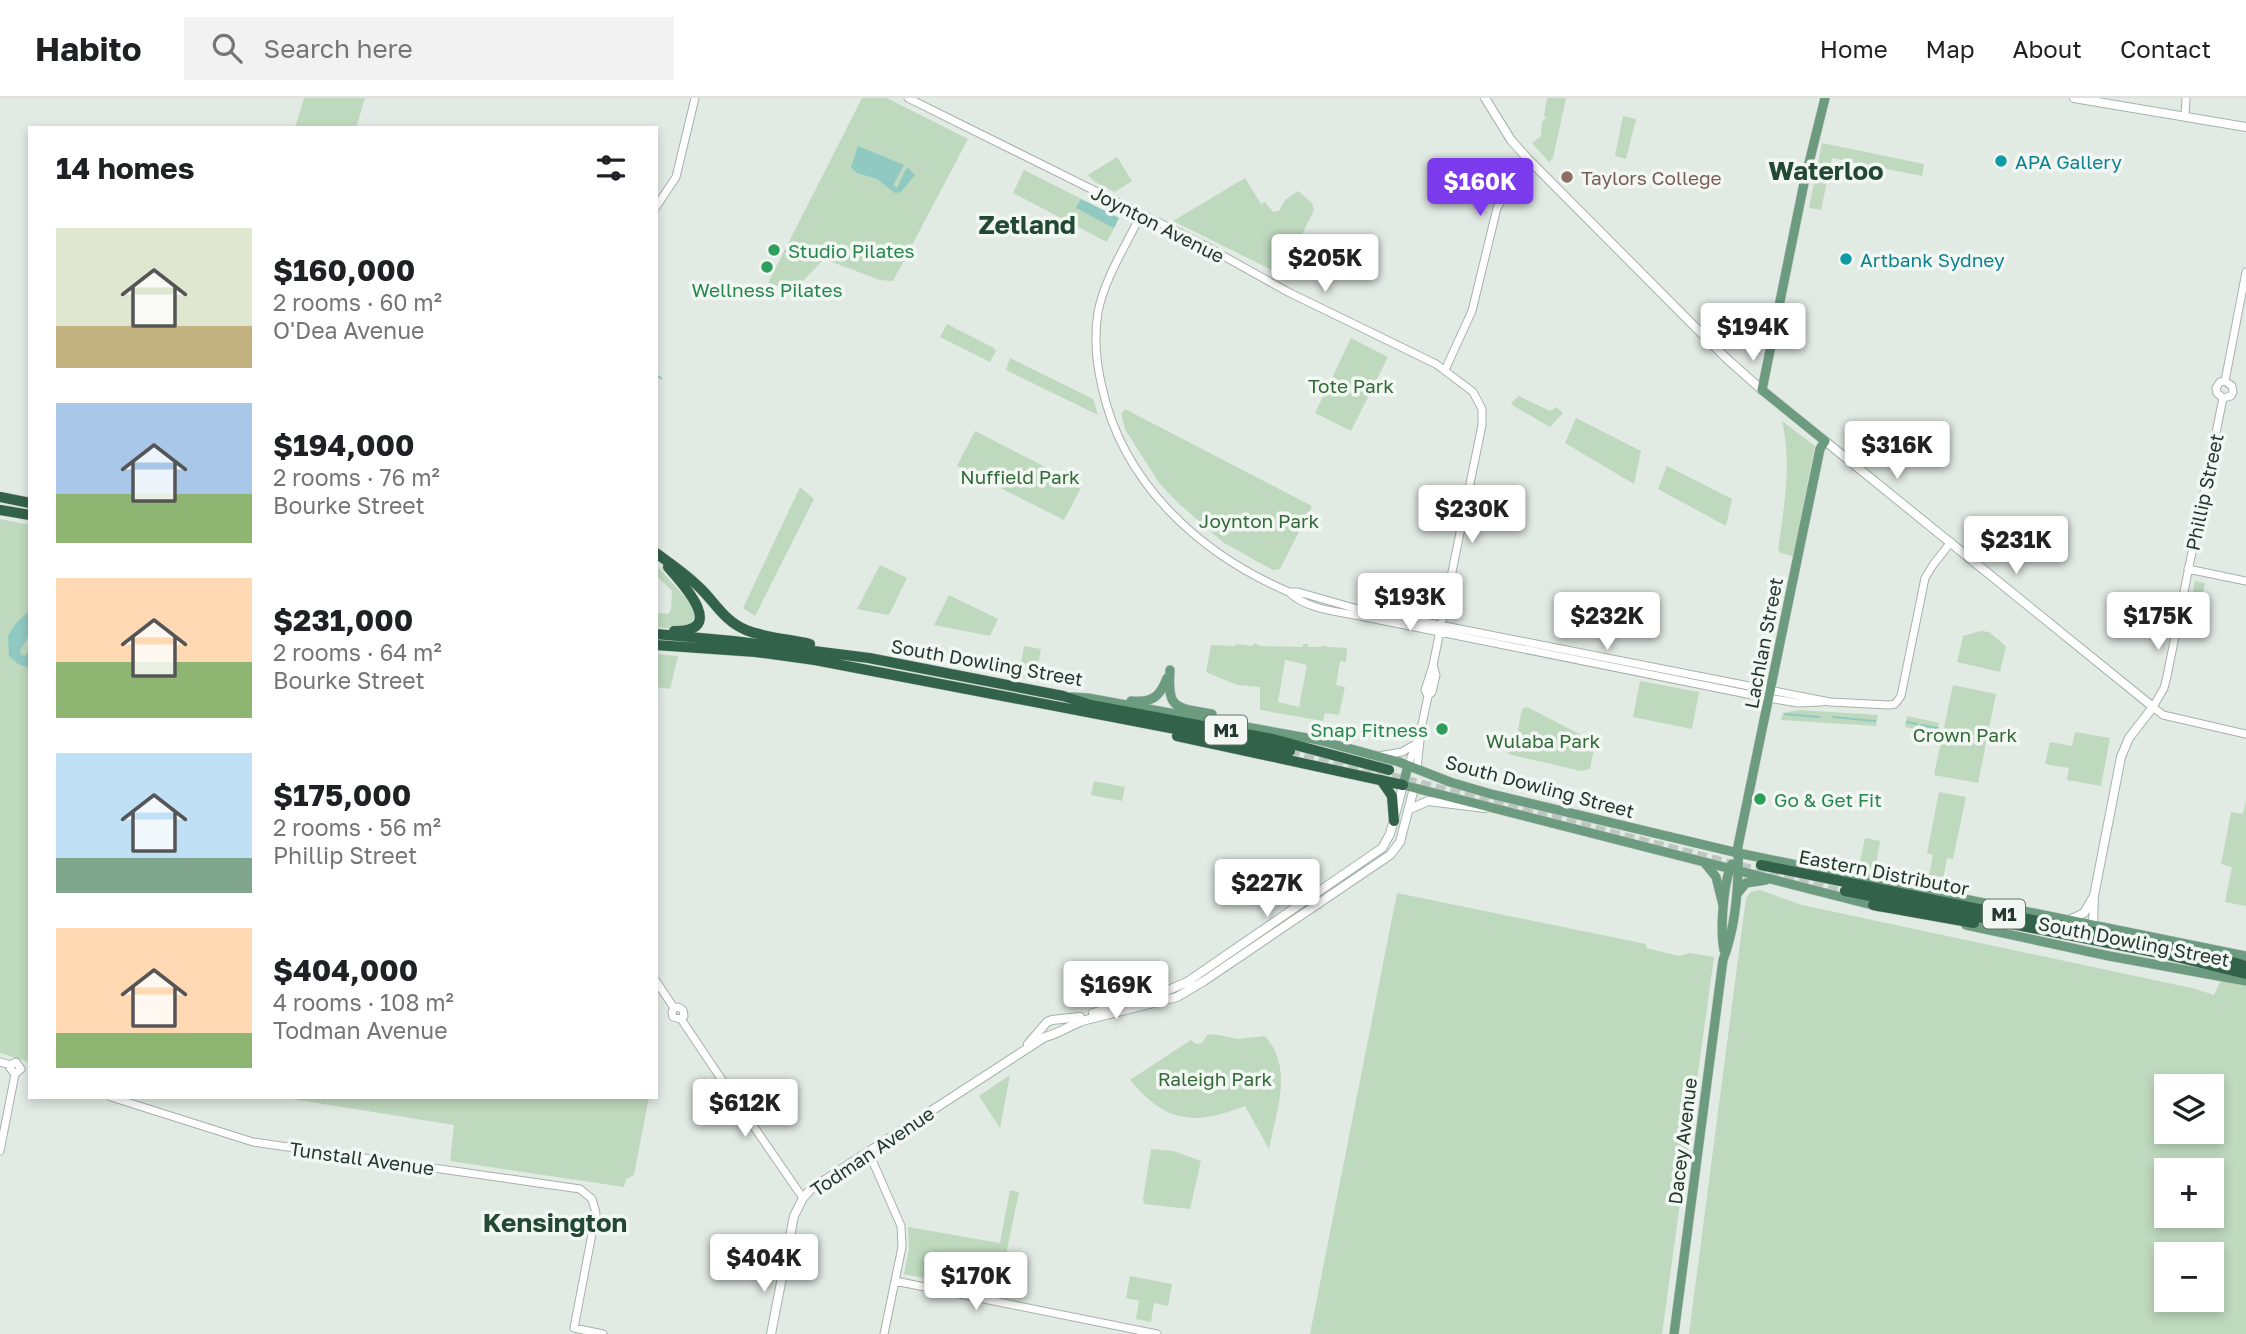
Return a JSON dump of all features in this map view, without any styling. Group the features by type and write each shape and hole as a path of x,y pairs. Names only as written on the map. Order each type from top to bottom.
{"highway":[{"path":"0,497 28,503"},
{"path":"0,510 28,515"},
{"path":"658,555 695,598 700,612 697,624 685,631 658,632"},
{"path":"658,555 701,589 724,617 745,630 915,668"},
{"name":"South Dowling Street","path":"658,632 826,652 1063,696"},
{"name":"South Dowling Street","path":"658,645 755,652 815,660 1016,699"},
{"name":"M1","path":"1063,696 1091,705 1284,742 1389,770"},
{"path":"1016,699 1106,722 1403,785"},
{"name":"M1","path":"1016,699 1290,751"},
{"path":"1378,778 1392,796 1394,821"},
{"name":"Eastern Distributor","path":"1761,865 2212,956 2246,966"},
{"name":"Eastern Distributor","path":"1845,891 2213,965 2246,974"},
{"path":"1873,905 1927,913 2115,951 2213,965"}],"main road":[{"path":"1485,98 1511,140 1527,158 1726,358 2153,707 2129,738 2121,757 2094,896 2093,925"},
{"path":"1762,390 1804,183 1825,98"},
{"path":"2074,98 2246,127"},
{"name":"Lachlan Street","path":"1738,853 1820,449 1825,441"},
{"path":"1088,698 1151,700 1162,692 1170,670 1170,694 1175,705 1224,717 1241,726"},
{"name":"South Dowling Street","path":"1063,696 1088,698 1318,740 1379,756 1491,794 1738,853 2246,956"},
{"path":"1052,1020 1059,1025 1055,1034 1047,1034 1044,1027 1052,1020 1075,1018 1181,985 1381,848 1388,840 1403,785 1413,767"},
{"path":"1413,767 1414,788"},
{"name":"South Dowling Street","path":"1403,785 1873,905 2109,956 2246,981"},
{"name":"Todman Avenue","path":"771,1334 793,1224 803,1198 832,1174 869,1153 1045,1037 1082,1021 1170,999 1187,992 1390,855 1400,842 1414,788"},
{"path":"1409,811 1417,804 1429,800 1475,808 1495,808"},
{"name":"Dacey Avenue","path":"1726,954 1722,932 1724,910 1738,853"},
{"path":"1704,862 1716,877 1724,910"},
{"name":"Dacey Avenue","path":"1674,1334 1731,933 1735,899 1734,869"},
{"path":"1735,899 1745,883 1772,880"},
{"path":"2069,920 2084,912 2094,896"},
{"path":"1158,994 1180,990 1187,992 1190,985 1205,971"},
{"name":"Todman Avenue","path":"1023,1050 1044,1027"}],"street":[{"path":"658,204 676,177 695,98"},
{"name":"Joynton Avenue","path":"908,98 1202,244 1288,292 1372,331 1445,370 1473,392 1483,417 1433,665 1436,675 1420,729"},
{"path":"2185,116 2186,98"},
{"path":"1445,370 1472,311 1497,208 1527,158"},
{"path":"1141,214 1113,268 1098,313 1097,361 1106,407 1137,472 1162,504 1217,553 1289,592 1440,628 1770,694 1830,702 1892,705 1901,696 1926,578 1951,542"},
{"path":"2225,381 2246,272"},
{"path":"2225,381 2232,386 2233,391 2231,396 2223,398 2216,388 2220,382 2225,381"},
{"name":"Phillip Street","path":"2153,707 2164,688 2167,676 2223,398"},
{"path":"2188,569 2246,581"},
{"path":"2153,707 2163,715 2246,734"},
{"path":"1413,767 1420,729"},
{"path":"1413,767 1420,729"},
{"path":"1379,756 1404,752 1416,742"},
{"path":"658,984 674,1008 680,1007 683,1010 681,1019 734,1097 743,1100 741,1108 803,1198"},
{"path":"0,1062 11,1065 11,1071 28,1072"},
{"path":"0,1151 18,1071"},
{"name":"Tunstall Avenue","path":"117,1099 220,1134 253,1142 572,1187 587,1193 596,1213 574,1328 603,1334"},
{"path":"869,1153 901,1226 902,1247 884,1334"},
{"path":"895,1281 1157,1334"}],"green space":[{"path":"304,98 365,98 357,126 296,126"},
{"path":"862,98 887,98 968,139 893,281 880,280 824,259 794,290 768,283"},
{"path":"1547,98 1566,98 1553,158 1549,162 1532,143 1541,136 1542,122 1546,118"},
{"path":"1623,116 1636,119 1626,159 1615,156"},
{"path":"1822,143 1924,164 1922,176 1832,158 1821,210 1809,208"},
{"path":"1117,157 1132,181 1115,192 1095,182 1088,175"},
{"path":"1024,170 1119,218 1107,242 1013,193"},
{"path":"1245,178 1261,204 1265,202 1273,212 1279,211 1285,200 1298,191 1312,203 1314,210 1282,275 1173,221"},
{"path":"947,324 994,348 996,351 990,362 940,337"},
{"name":"Tote Park","path":"1351,338 1388,357 1351,431 1315,413"},
{"path":"1010,358 1093,399 1098,415 1006,370"},
{"path":"1519,396 1550,411 1556,407 1563,413 1550,427 1511,403"},
{"name":"Joynton Park","path":"1125,409 1312,506 1280,569 1273,570 1224,543 1177,502 1160,484 1126,431 1121,414"},
{"path":"1576,418 1641,451 1634,484 1565,443"},
{"path":"1782,421 1815,446 1793,556 1778,550 1787,469"},
{"name":"Nuffield Park","path":"975,431 1082,486 1064,520 957,466"},
{"path":"1667,466 1732,499 1726,526 1658,489"},
{"path":"800,487 814,499 755,616 743,608"},
{"path":"0,519 28,525 28,1061 0,1053"},
{"path":"880,565 907,578 889,615 857,609"},
{"path":"658,567 695,608 694,617 688,626 683,628 658,627 658,613 668,614 671,610 672,591 658,577"},
{"path":"2195,581 2205,583 2194,635 2184,634"},
{"path":"949,595 998,619 990,636 934,625"},
{"path":"1981,631 1989,632 2006,646 2000,672 1957,662 1963,636"},
{"path":"1255,643 1260,646 1303,647 1303,644 1308,644 1308,647 1322,645 1347,648 1346,662 1340,661 1336,685 1345,687 1339,715 1325,713 1323,721 1260,710 1260,687 1237,685 1206,672 1211,645 1252,646","holes":["1285,660 1307,665 1299,707 1278,702"]},
{"path":"1024,646 1041,649 1035,679 1019,677"},
{"path":"658,654 678,656 670,689 658,687"},
{"path":"1640,681 1699,692 1692,729 1633,717"},
{"name":"Crown Park","path":"1953,685 1996,694 1978,783 1934,775"},
{"name":"Wulaba Park","path":"1527,707 1593,741 1595,743 1590,769 1581,771 1508,754 1508,744 1515,745 1522,709"},
{"path":"1800,710 1878,715 1876,726 1781,720 1783,713"},
{"path":"1907,716 1939,723 1937,734 1905,727"},
{"path":"2075,732 2110,738 2101,786 2067,780 2069,768 2045,764 2050,742 2072,746"},
{"path":"1094,781 1125,787 1122,801 1091,795"},
{"path":"1939,792 1966,797 1953,859 1947,858 1942,884 1928,881 1933,855 1927,853"},
{"path":"2246,801 2246,906 2225,902 2232,867 2221,864 2231,812 2243,814"},
{"path":"1865,838 1880,841 1875,870 1859,866"},
{"path":"1760,890 1802,905 2214,995 2221,980 2246,986 2246,1334 1689,1334 1746,898 1751,892"},
{"path":"1397,893 1646,944 1646,948 1679,956 1690,953 1714,957 1662,1334 1310,1334"},
{"name":"Raleigh Park","path":"1207,1035 1238,1039 1265,1036 1274,1049 1281,1076 1269,1149 1245,1106 1211,1116 1182,1117 1156,1105 1130,1080 1191,1040 1196,1044 1202,1043"},
{"path":"1010,1075 1000,1128 979,1096"},
{"path":"292,1099 649,1099 634,1175 626,1179 624,1187 450,1161 454,1125"},
{"path":"1151,1149 1173,1151 1201,1161 1190,1209 1144,1204"},
{"path":"1010,1190 1019,1192 998,1293 904,1274 909,1249 908,1227 1000,1243"},
{"path":"1130,1276 1172,1284 1168,1306 1154,1303 1151,1322 1136,1319 1139,1301 1126,1298"}],"water":[{"path":"858,146 904,165 893,185 897,188 907,167 915,175 901,192 895,193 877,179 857,173 851,167"},
{"path":"1081,199 1119,218 1114,228 1076,208"},
{"path":"28,612 28,637 20,651 21,655 25,656 28,652 28,667 18,664 9,656 8,636 16,623"}],"waterway":[{"path":"1785,714 1819,717"},
{"path":"1833,717 1875,721"},
{"path":"1907,722 1917,724"},
{"path":"1921,725 1938,728"}],"tunnel":[{"path":"1290,751 1764,873 1845,891"}],"place":[{"name":"APA Gallery","path":"2001,161"},
{"name":"Taylors College","path":"1567,177"},
{"name":"Studio Pilates","path":"774,250"},
{"name":"Artbank Sydney","path":"1846,259"},
{"name":"Wellness Pilates","path":"767,267"},
{"name":"Snap Fitness","path":"1442,729"},
{"name":"Go & Get Fit","path":"1760,799"}],"district":[{"name":"Waterloo","path":"1826,170"},
{"name":"Zetland","path":"1027,224"},
{"name":"Kensington","path":"555,1222"}]}
